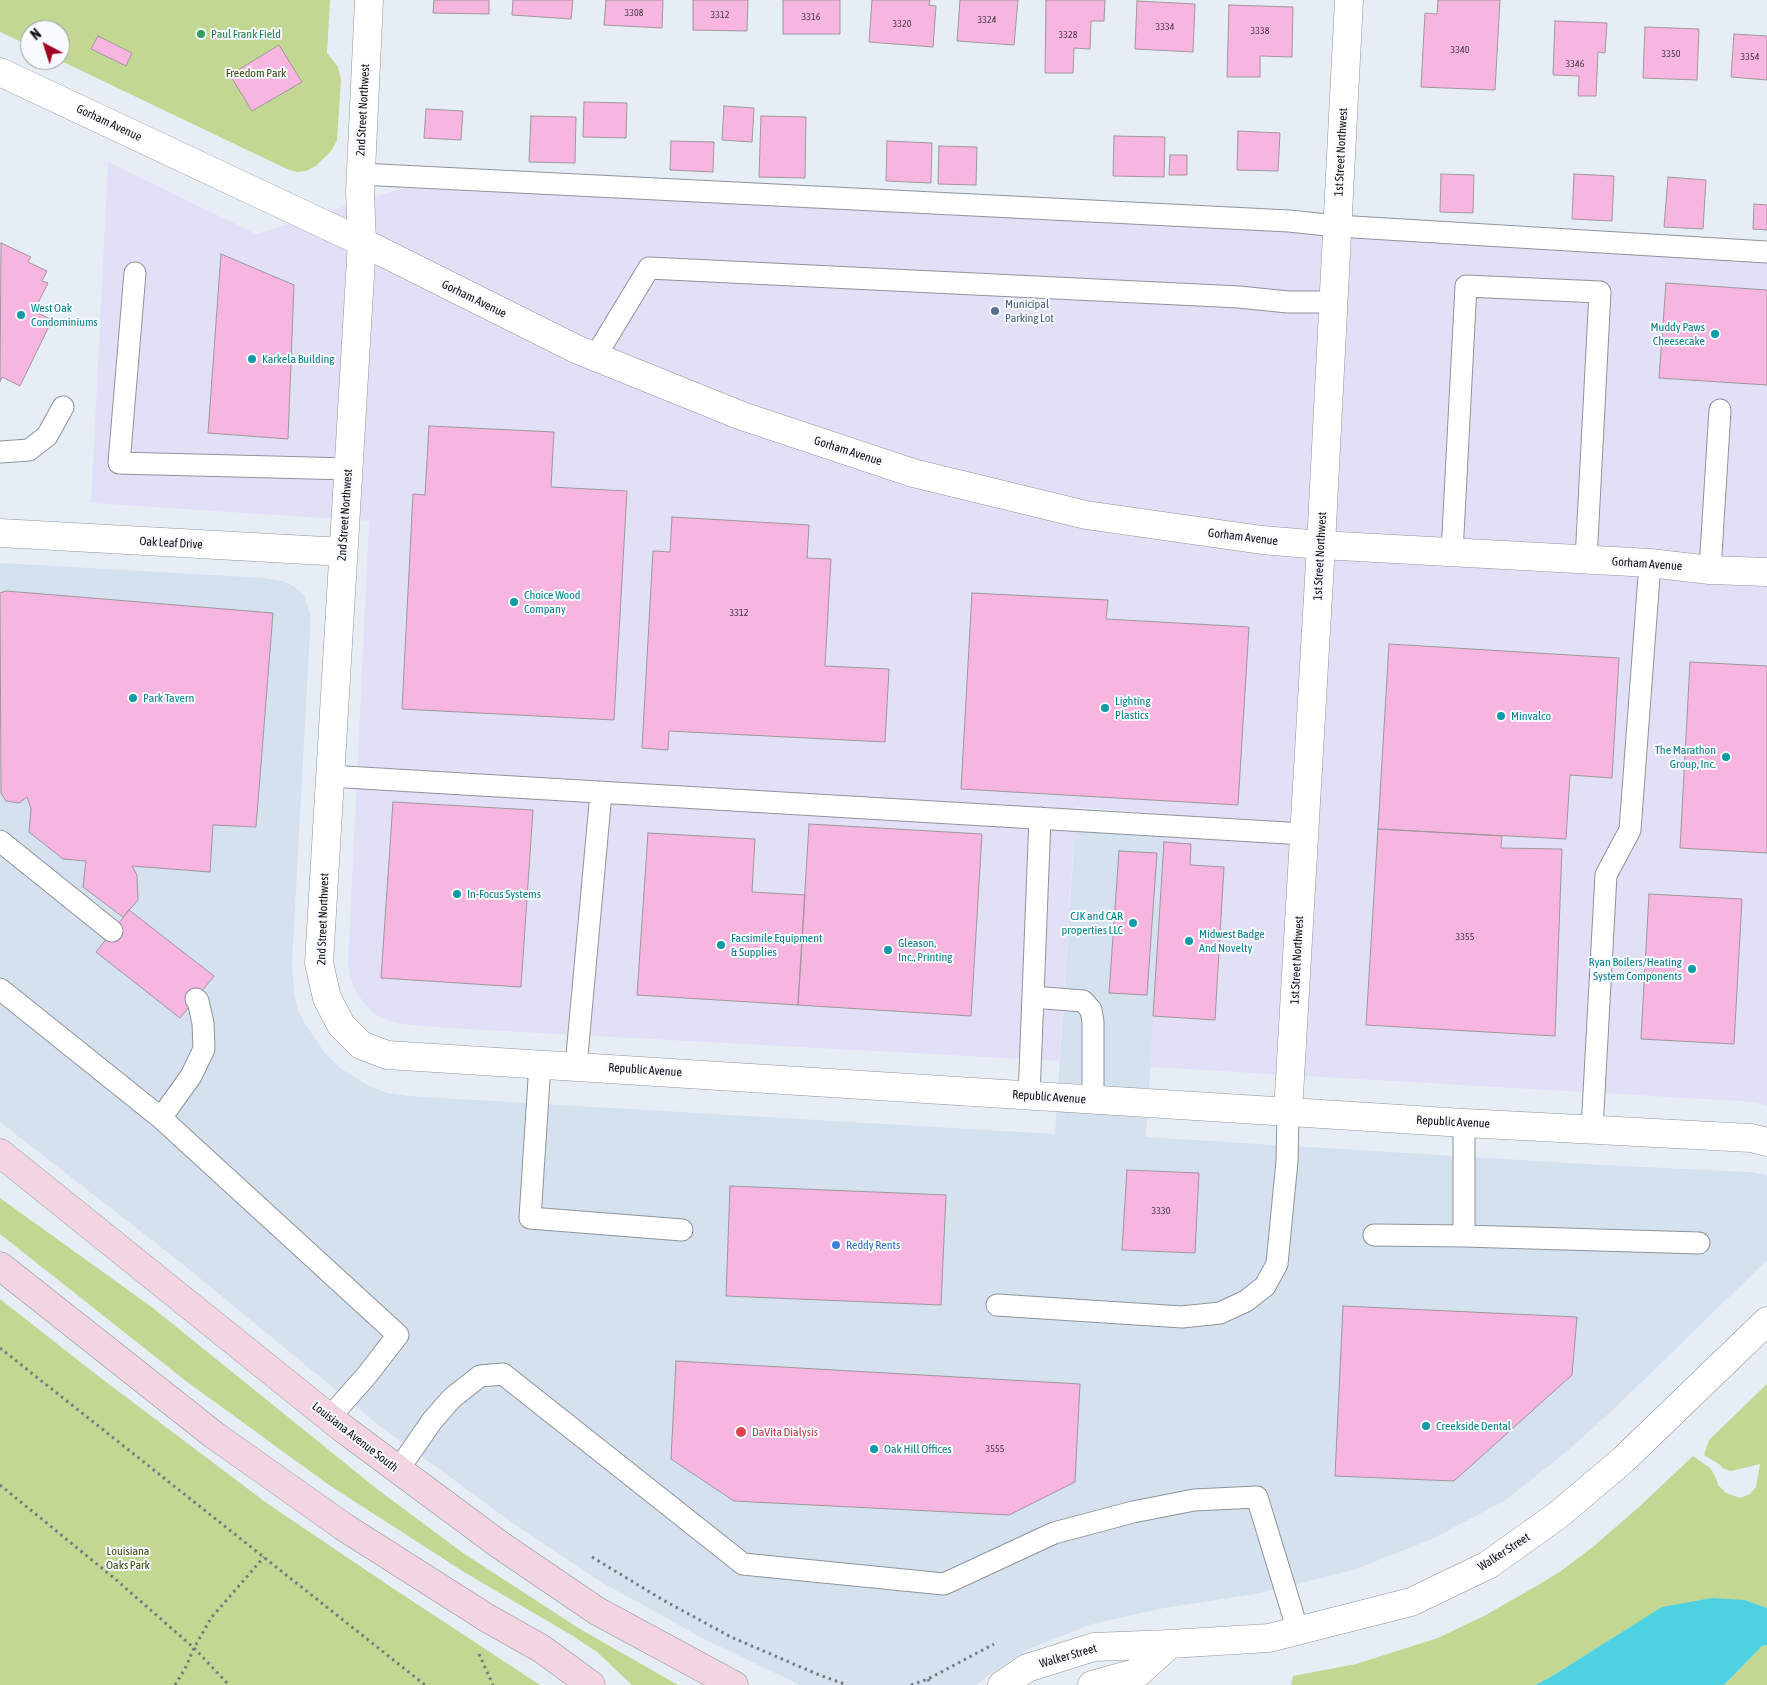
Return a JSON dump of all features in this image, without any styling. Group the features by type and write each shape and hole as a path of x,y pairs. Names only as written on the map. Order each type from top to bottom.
{"main road":[{"name":"Louisiana Avenue South","path":"0,1153 330,1417 500,1546 597,1611 734,1685"},
{"path":"0,1266 214,1435 263,1470 344,1527 487,1618 542,1649 591,1685"}],"street":[{"name":"2nd Street Northwest","path":"340,1025 327,998 319,963 362,242 360,174 369,0"},
{"name":"1st Street Northwest","path":"1288,1112 1321,545 1349,0"},
{"name":"Gorham Avenue","path":"0,72 362,242 576,349 742,416 914,473 1086,515 1262,540 1650,564 1710,570 1767,572"},
{"name":"Oak Leaf Drive","path":"0,533 343,552"},
{"name":"Republic Avenue","path":"340,1025 361,1045 387,1055 1288,1112 1751,1138 1767,1142"},
{"name":"Walker Street","path":"1002,1685 1027,1668 1094,1647 1269,1638 1411,1602 1488,1565 1558,1515 1623,1460 1767,1321"},
{"path":"1092,1685 1139,1672 1170,1644"}],"lane":[{"path":"360,174 1279,221 1767,252"},
{"path":"595,357 649,268 1239,297 1288,302 1333,302"},
{"path":"135,274 118,463 349,469"},
{"path":"1452,553 1466,286 1600,292 1586,560"},
{"path":"0,452 29,450 47,436 63,407"},
{"path":"1710,570 1720,410"},
{"path":"1592,1128 1606,875 1630,830 1650,564"},
{"path":"330,776 1304,834"},
{"path":"576,1066 601,793"},
{"path":"1028,1096 1040,818"},
{"path":"0,840 112,931"},
{"path":"0,989 161,1118 398,1335 330,1417"},
{"path":"1033,997 1084,1002 1090,1010 1093,1022 1093,1100"},
{"path":"161,1118 191,1076 204,1049 203,1023 196,999"},
{"path":"540,1064 530,1218 682,1230"},
{"path":"997,1305 1182,1316 1220,1313 1246,1302 1265,1286 1278,1264 1287,1161 1288,1112"},
{"path":"1464,1122 1464,1236"},
{"path":"1374,1235 1699,1243"},
{"path":"398,1470 432,1422 452,1398 480,1376 503,1374 742,1564 944,1584 1054,1534 1133,1512 1194,1500 1257,1497 1298,1631"}],"path":[{"path":"0,1348 425,1685"},
{"path":"0,1485 114,1578 194,1648 230,1685"},
{"path":"175,1685 211,1618 264,1557"},
{"path":"592,1557 663,1600 731,1637 847,1685"},
{"path":"910,1685 928,1679 994,1644"},
{"path":"475,1646 493,1685"},
{"path":"928,1679 930,1685"}],"shaded area":[{"path":"108,162 256,234 400,189 421,185 515,187 1767,257 1767,1105 1743,1101 1150,1067 1165,814 1076,807 1059,1061 447,1028 403,1024 389,1021 374,1014 355,990 348,963 369,521 91,503"},
{"path":"0,563 265,578 283,581 295,587 304,595 310,614 310,631 292,963 294,992 297,1007 305,1024 325,1053 340,1068 367,1085 387,1093 408,1096 1055,1134 1075,828 1165,833 1146,1137 1602,1165 1750,1172 1767,1175 1767,1260 1616,1407 1565,1453 1504,1501 1432,1539 1356,1569 1298,1584 1255,1594 1164,1608 1092,1624 1031,1648 975,1685 800,1685 702,1638 606,1585 513,1523 381,1427 180,1262 0,1122"}],"green space":[{"name":"Freedom Park","path":"0,0 330,0 327,53 338,67 341,79 337,140 332,150 316,166 306,171 297,172 289,170 70,65 70,20 20,20 20,41 0,32"},
{"path":"0,1198 153,1308 377,1489 463,1553 580,1629 678,1685 632,1685 597,1652 573,1636 464,1572 329,1485 186,1381 0,1234"},
{"name":"Louisiana Oaks Park","path":"0,1299 102,1379 268,1504 540,1685 0,1685"},
{"path":"1767,1384 1767,1608 1745,1600 1626,1630 1535,1685 1291,1685 1293,1676 1356,1664 1438,1638 1486,1615 1561,1571 1594,1546 1693,1456 1710,1468 1718,1485 1726,1493 1740,1498 1750,1494 1756,1487 1760,1464 1731,1471 1724,1469 1704,1455 1709,1440"},
{"path":"1767,1645 1767,1685 1724,1685 1762,1646"}],"water":[{"path":"1712,1598 1745,1600 1767,1608 1767,1645 1762,1646 1724,1685 1535,1685 1662,1607"}],"building":[{"path":"434,0 489,0 489,14 433,13"},
{"path":"513,0 573,0 571,19 512,15"},
{"path":"606,0 663,0 662,28 604,25"},
{"path":"693,0 748,0 747,31 693,30"},
{"path":"783,0 840,0 840,34 783,34"},
{"path":"872,0 930,0 929,5 936,6 933,47 869,42"},
{"path":"960,0 1018,0 1014,45 957,41"},
{"path":"1046,0 1105,0 1104,21 1091,21 1090,49 1074,48 1073,73 1045,73"},
{"path":"1438,0 1500,0 1495,90 1421,87 1425,13 1437,14"},
{"path":"1137,1 1195,4 1193,52 1135,49"},
{"path":"1229,5 1293,7 1292,57 1260,56 1260,77 1227,77"},
{"path":"1555,21 1607,23 1605,53 1598,52 1596,96 1578,96 1579,76 1553,75"},
{"path":"1645,27 1699,29 1697,80 1643,78"},
{"path":"1734,34 1767,36 1767,80 1731,77"},
{"path":"98,36 132,53 126,66 91,49"},
{"path":"279,45 302,82 252,111 230,75"},
{"path":"584,102 627,103 626,138 583,137"},
{"path":"724,106 754,108 752,142 722,140"},
{"path":"426,109 463,111 461,140 424,138"},
{"path":"531,116 576,117 575,163 529,162"},
{"path":"761,116 806,117 805,178 759,177"},
{"path":"1238,131 1280,133 1278,171 1237,170"},
{"path":"1114,136 1165,137 1164,177 1113,176"},
{"path":"671,141 714,142 713,172 670,170"},
{"path":"887,141 932,143 931,183 886,181"},
{"path":"939,146 977,147 976,185 938,184"},
{"path":"1170,155 1187,155 1187,175 1169,175"},
{"path":"1441,174 1474,175 1473,213 1440,212"},
{"path":"1574,174 1614,176 1612,221 1572,219"},
{"path":"1668,177 1706,180 1703,229 1664,227"},
{"path":"1754,204 1767,205 1767,230 1753,229"},
{"name":"West Oak Condominiums","path":"1,243 31,257 28,262 47,271 42,281 48,283 34,311 52,320 20,386 2,377 0,382"},
{"name":"Karkela Building","path":"221,254 294,285 288,439 208,433"},
{"name":"Muddy Paws Cheesecake","path":"1666,283 1767,290 1767,385 1659,378"},
{"name":"Choice Wood Company","path":"429,426 554,432 551,487 627,491 614,720 402,709 413,494 425,495"},
{"path":"672,517 809,525 807,558 831,559 825,666 889,669 885,742 669,731 668,750 642,748 653,551 670,552"},
{"name":"Park Tavern","path":"6,591 273,613 256,827 213,825 210,872 132,866 137,875 138,900 123,917 83,887 86,861 63,859 29,832 31,809 27,797 19,803 6,801 1,793 0,593"},
{"name":"Lighting Plastics","path":"972,593 1108,600 1106,619 1249,627 1238,805 961,789"},
{"name":"Minvalco","path":"1389,644 1619,658 1612,778 1570,775 1566,839 1378,829"},
{"name":"The Marathon Group, Inc.","path":"1690,662 1767,666 1767,853 1680,848"},
{"name":"In-Focus Systems","path":"393,802 533,810 521,987 381,978"},
{"name":"Gleason, Inc., Printing","path":"809,824 982,834 971,1016 798,1005"},
{"path":"1378,829 1502,836 1501,848 1562,849 1555,1036 1366,1025"},
{"name":"Facsimile Equipment & Supplies","path":"648,833 755,839 752,892 805,895 798,1005 637,995"},
{"name":"Midwest Badge And Novelty","path":"1164,842 1191,844 1190,865 1224,867 1215,1020 1153,1016"},
{"name":"CJK and CAR properties LLC","path":"1119,851 1157,853 1147,995 1109,993"},
{"name":"Ryan Boilers/Heating System Components","path":"1649,894 1742,899 1734,1044 1641,1039"},
{"path":"129,910 214,976 180,1018 96,952"},
{"path":"1127,1170 1199,1173 1195,1253 1122,1250"},
{"name":"Reddy Rents","path":"730,1186 946,1195 941,1305 726,1296"},
{"name":"Creekside Dental","path":"1343,1306 1577,1317 1572,1375 1454,1481 1335,1476"},
{"name":"Oak Hill Offices","path":"676,1361 1080,1384 1075,1482 1009,1515 734,1501 671,1459"}],"place":[{"name":"Paul Frank Field","path":"201,34"},
{"name":"Municipal Parking Lot","path":"995,311"},
{"name":"West Oak Condominiums","path":"21,315"},
{"name":"Muddy Paws Cheesecake","path":"1715,334"},
{"name":"Karkela Building","path":"252,359"},
{"name":"Choice Wood Company","path":"514,602"},
{"name":"Park Tavern","path":"133,698"},
{"name":"Lighting Plastics","path":"1105,708"},
{"name":"Minvalco","path":"1501,716"},
{"name":"The Marathon Group, Inc.","path":"1726,757"},
{"name":"In-Focus Systems","path":"457,894"},
{"name":"CJK and CAR properties LLC","path":"1133,923"},
{"name":"Midwest Badge And Novelty","path":"1189,941"},
{"name":"Facsimile Equipment & Supplies","path":"721,945"},
{"name":"Gleason, Inc., Printing","path":"888,950"},
{"name":"Ryan Boilers/Heating System Components","path":"1692,969"},
{"name":"Reddy Rents","path":"836,1245"},
{"name":"Creekside Dental","path":"1426,1426"},
{"name":"DaVita Dialysis","path":"741,1432"},
{"name":"Oak Hill Offices","path":"874,1449"}]}
